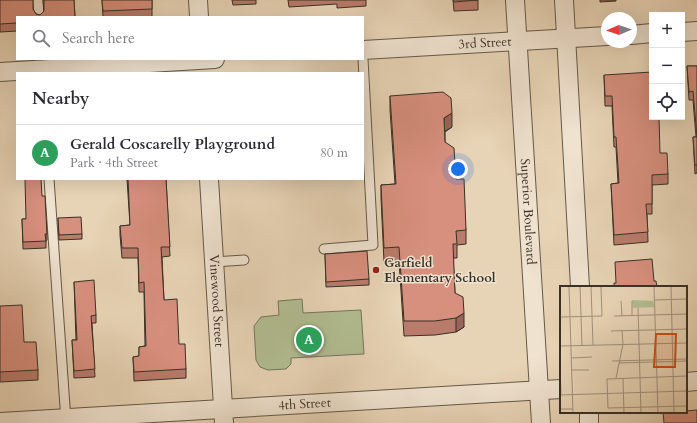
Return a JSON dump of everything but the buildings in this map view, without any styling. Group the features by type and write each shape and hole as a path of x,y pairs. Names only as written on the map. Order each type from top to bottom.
{"street":[{"path":"198,0 199,16"},
{"name":"Superior Boulevard","path":"515,0 542,423"},
{"path":"564,0 580,286"},
{"path":"685,32 697,31"},
{"path":"637,34 649,33"},
{"name":"3rd Street","path":"364,50 601,36"},
{"path":"0,72 42,67 205,63"},
{"name":"Vinewood Street","path":"209,180 223,416"},
{"path":"687,382 697,381"},
{"name":"4th Street","path":"0,422 223,416 560,389"}],"lane":[{"path":"38,0 39,16"},
{"path":"362,60 363,72"},
{"path":"324,249 373,245 364,93"},
{"path":"50,180 66,421"},
{"path":"214,262 244,260"}],"green space":[{"path":"302,299 303,313 361,310 364,354 291,358 291,364 286,369 268,370 260,367 256,360 254,326 261,317 279,315 278,301"}],"place":[{"name":"Garfield Elementary School","path":"376,270"},
{"name":"Gerald Coscarelly Playground","path":"309,340"}]}
